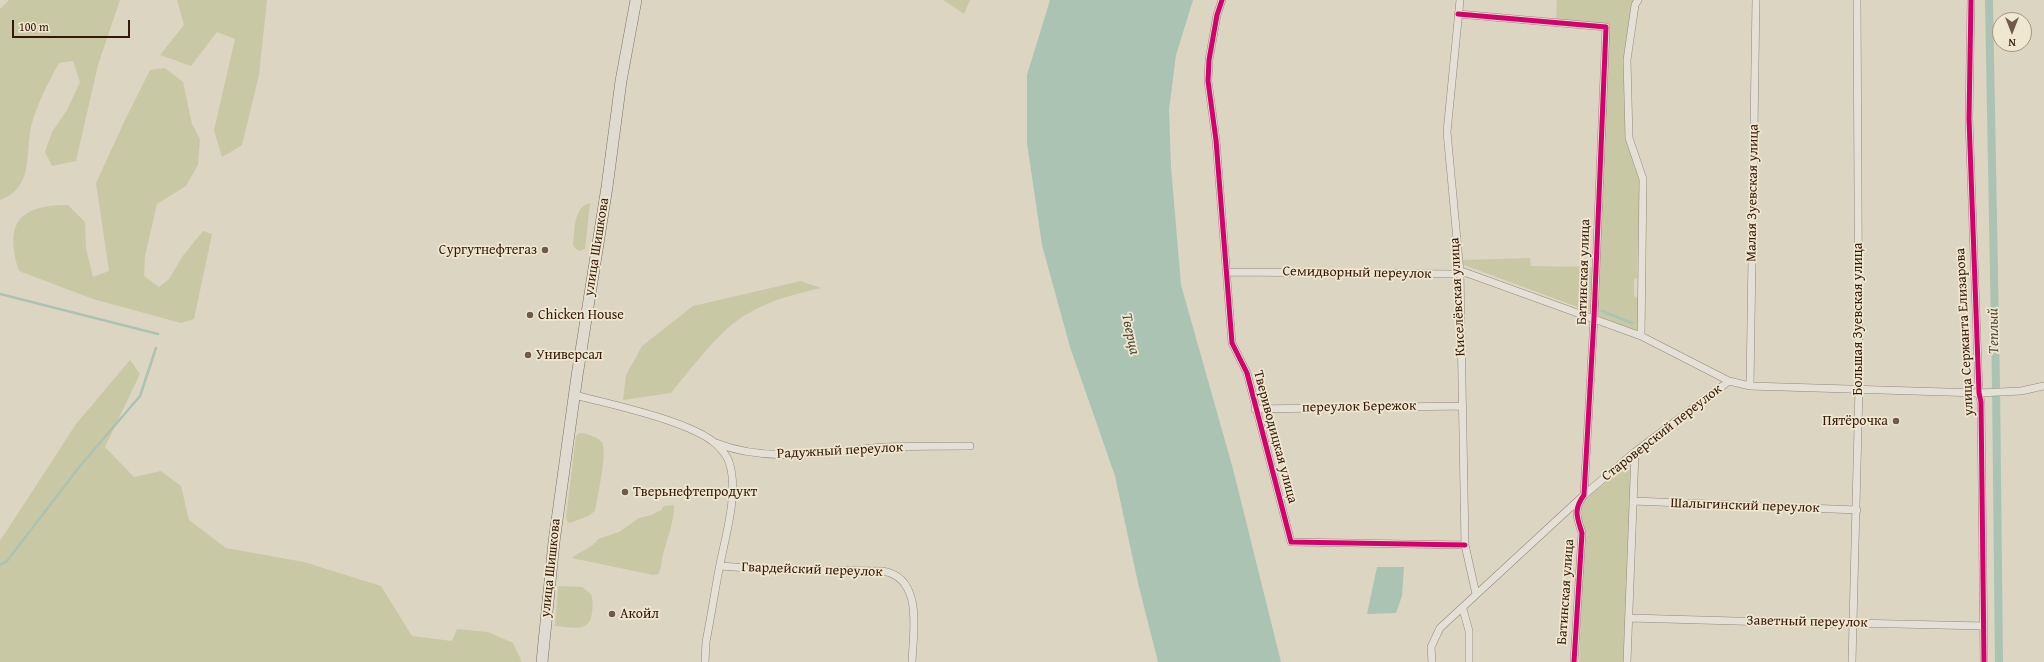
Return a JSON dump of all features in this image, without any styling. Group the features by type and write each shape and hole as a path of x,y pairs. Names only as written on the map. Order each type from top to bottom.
{"main road":[{"name":"улица Шишкова","path":"542,662 553,549 574,395 607,187 621,81 636,0"}],"street":[{"name":"Твериводицкая улица","path":"1222,0 1217,15 1209,60 1208,81 1216,140 1228,272 1232,343 1246,374 1291,542 1466,545"},
{"name":"Киселёвская улица","path":"1460,0 1447,132 1460,272 1466,545 1476,594"},
{"path":"1638,0 1635,5 1627,60 1629,138 1643,179 1641,336"},
{"name":"Малая Зуевская улица","path":"1750,386 1756,0"},
{"name":"Большая Зуевская улица","path":"1852,662 1857,510 1858,388 1857,0"},
{"name":"улица Сержанта Елизарова","path":"1971,0 1969,119 1979,392 1981,402 1984,662"},
{"name":"Батинская улица","path":"1458,14 1606,27 1594,318 1584,495 1578,503 1576,512 1582,533 1574,662"},
{"name":"Семидворный переулок","path":"1228,272 1452,274 1460,272 1594,318 1641,336 1729,381"},
{"name":"Староверский переулок","path":"1432,662 1431,647 1440,628 1463,609 1476,594 1584,495 1635,452 1729,381 1750,386 1979,392 2005,392 2044,386"},
{"name":"Радужный переулок","path":"574,395 624,407 677,425 737,451 777,455 888,447 970,446"},
{"name":"переулок Бережок","path":"1255,409 1463,406"},
{"path":"705,662 706,642 729,520 732,477 729,461 723,452 712,441"},
{"path":"1627,662 1630,618 1635,452"},
{"name":"Шалыгинский переулок","path":"1633,501 1857,510"},
{"name":"Гвардейский переулок","path":"720,566 769,570 882,571 894,575 902,581 910,591 913,603 912,662"},
{"path":"1463,609 1469,631 1469,662"},
{"name":"Заветный переулок","path":"1630,618 1841,624 1984,626"}],"shaded area":[{"path":"9,0 120,0 98,65 76,161 52,166 45,152 52,132 67,110 80,82 73,61 59,63 35,113 30,131 27,166 24,177 12,194 0,200 0,9"},
{"path":"177,0 267,0 259,75 242,145 222,157 214,130 235,39 217,32 191,66 160,55 184,25"},
{"path":"943,0 970,0 964,14"},
{"path":"1557,0 1634,0 1632,4 1627,138 1640,181 1637,278 1634,279 1634,296 1638,298 1640,332 1598,316 1596,309 1608,26 1558,22 1556,18"},
{"path":"165,68 183,82 192,124 200,139 198,165 186,186 157,204 145,256 144,276 159,287 169,279 182,257 203,231 212,234 194,319 181,323 93,299 19,271 13,240 15,229 20,220 27,213 51,206 68,205 85,222 86,248 93,277 109,271 96,183 150,70"},
{"path":"590,203 585,249 579,251 573,245 576,220 580,209 584,205"},
{"path":"1530,258 1531,266 1593,267 1591,312 1464,265 1461,260"},
{"path":"801,281 821,288 774,301 756,309 737,321 716,339 671,393 623,400 626,375 642,346 693,306"},
{"path":"130,360 140,374 105,447 134,477 161,471 181,486 189,520 226,548 304,562 381,586 412,636 452,641 457,629 488,632 513,643 522,662 0,662 0,541 76,424"},
{"path":"579,433 598,438 602,442 604,447 603,465 595,511 588,516 570,523 567,521 566,517 576,436"},
{"path":"1625,467 1630,471 1631,477 1625,662 1579,662 1584,532 1579,511 1581,502"},
{"path":"674,505 671,526 661,568 658,574 653,575 572,558 593,545 598,539 619,532 639,518 652,515 661,510 664,506"},
{"path":"558,586 582,587 591,594 592,610 588,624 579,628 555,626"}],"water":[{"name":"Тверца","path":"1050,0 1193,0 1176,55 1169,110 1171,167 1181,285 1233,469 1281,662 1158,662 1138,583 1115,476 1070,347 1042,245 1027,143 1027,75"},
{"path":"1377,567 1404,567 1402,596 1396,613 1367,614"}],"waterway":[{"name":"Теплый","path":"1989,0 1999,662"},
{"path":"0,294 158,334"},
{"path":"1602,311 1632,323"},
{"path":"0,565 7,561 80,466 140,396 156,348"}],"cycle path":[{"path":"1222,0 1217,15 1209,60 1208,81 1216,140 1232,343 1247,373 1291,542 1465,545"},
{"path":"1971,0 1969,119 1979,393 1981,402 1984,662"},
{"path":"1458,14 1606,27 1594,318 1584,495 1577,509 1582,533 1574,662"}],"place":[{"name":"Сургутнефтегаз","path":"545,250"},
{"name":"Chicken House","path":"530,315"},
{"name":"Универсал","path":"528,355"},
{"name":"Пятёрочка","path":"1896,421"},
{"name":"Тверьнефтепродукт","path":"625,492"},
{"name":"Акойл","path":"612,614"}]}
